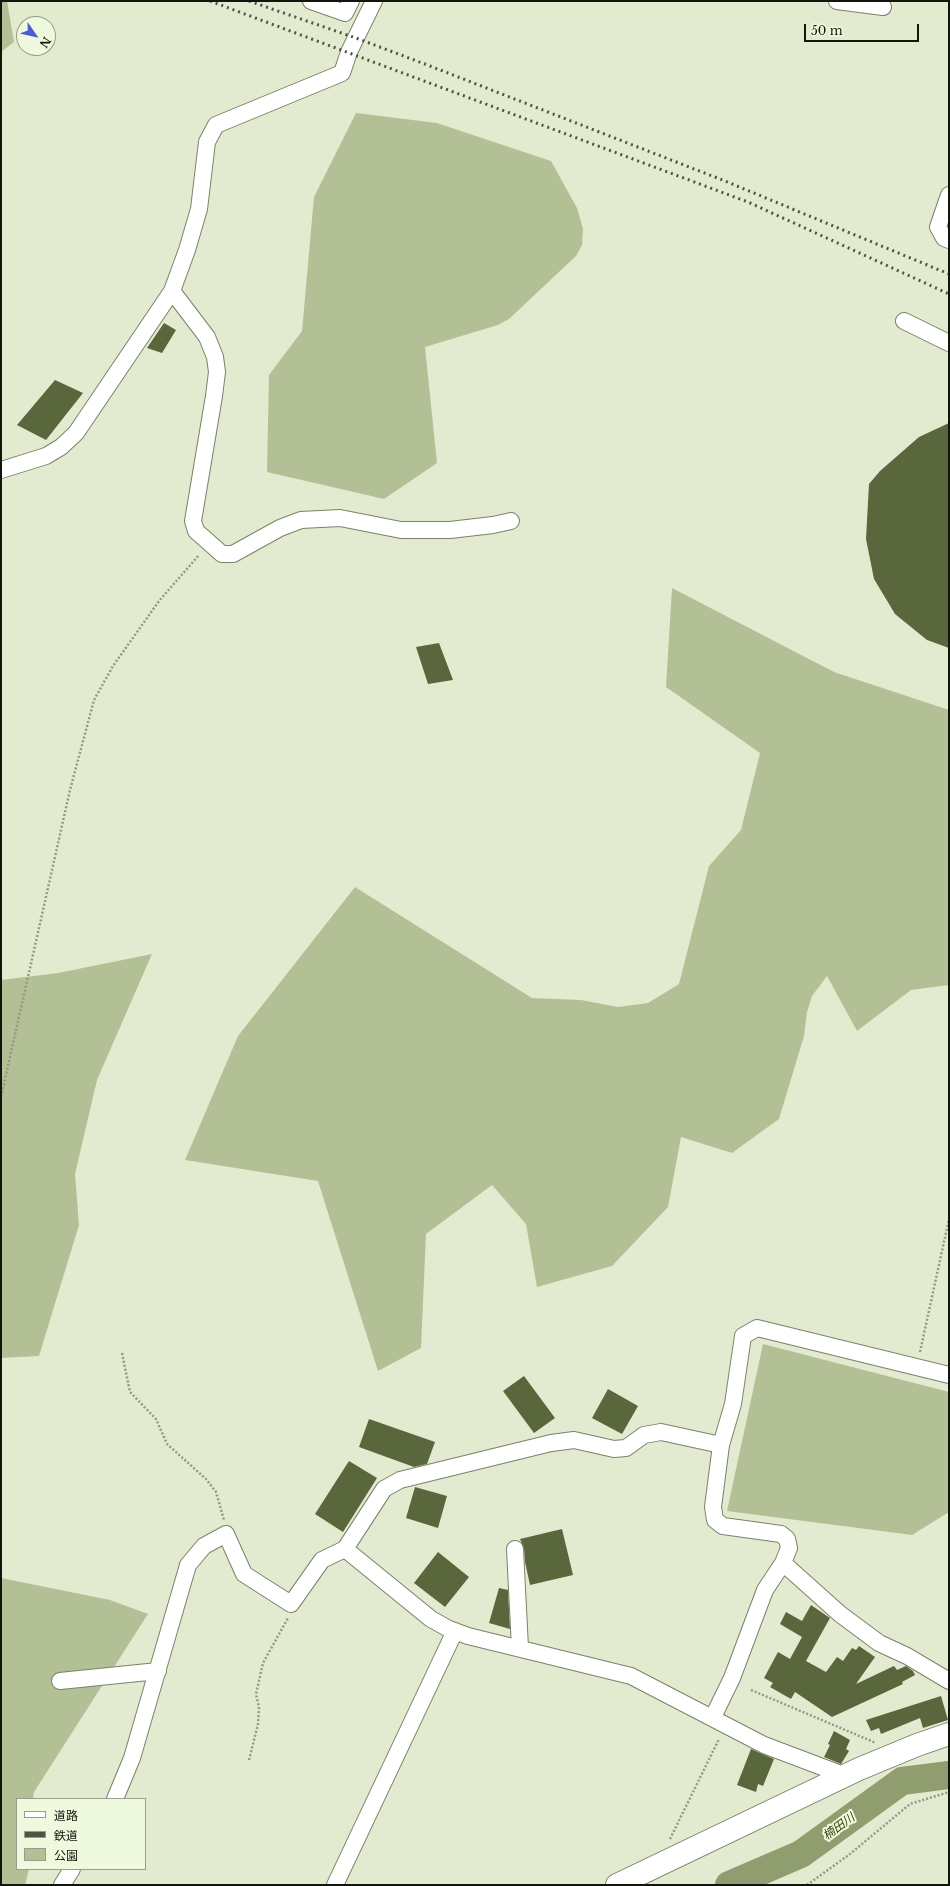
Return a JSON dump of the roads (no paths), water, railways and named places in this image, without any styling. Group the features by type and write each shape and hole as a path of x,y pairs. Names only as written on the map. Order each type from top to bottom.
{"street":[{"path":"311,1 345,13 351,1"},
{"path":"1,470 46,456 61,448 76,433 172,291 187,250 199,209 207,142 216,125 342,73 349,52 374,1"},
{"path":"837,1 883,7"},
{"path":"949,195 938,227 944,238 949,240"},
{"path":"172,291 207,337 215,357 217,372 214,396 193,521 196,531 222,554 233,554 280,528 301,520 340,518 401,530 450,530 493,525 511,521"},
{"path":"904,321 949,343"},
{"path":"720,1721 732,1678 765,1590 783,1563 789,1548 787,1539 781,1534 723,1526 715,1520 713,1507 722,1445 733,1404 743,1336 757,1328 949,1375"},
{"path":"115,1798 132,1758 188,1565 204,1546 226,1534 244,1574 291,1604 322,1560 345,1550 384,1489 400,1480 551,1444 574,1440 614,1450 626,1448 644,1435 661,1432 722,1445"},
{"path":"515,1549 520,1648"},
{"path":"345,1550 431,1619 455,1631 631,1676 764,1745 846,1776"},
{"path":"783,1563 840,1614 879,1643 908,1656 949,1682"},
{"path":"335,1885 455,1631"},
{"path":"60,1681 158,1671"},
{"path":"617,1885 846,1776 899,1753 949,1734"},
{"path":"62,1885 71,1870"}],"waterway":[{"name":"楠田川","path":"729,1885 801,1854 902,1781 949,1775"}],"railway":[{"path":"210,1 748,202 949,294"},
{"path":"249,1 356,38 725,181 949,274"}]}
